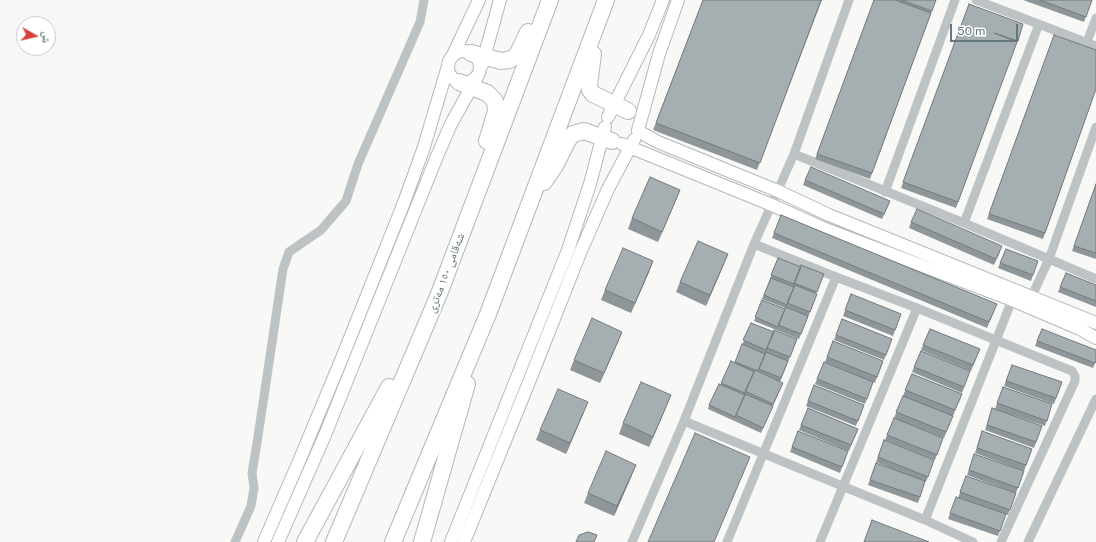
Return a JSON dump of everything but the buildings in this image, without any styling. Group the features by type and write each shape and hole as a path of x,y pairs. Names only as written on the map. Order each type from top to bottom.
{"highway":[{"path":"483,177 485,150 491,124 496,111 496,104 474,71 509,60 516,56 530,28 549,0"},
{"name":"شەقامی ١٥٠ مەتری","path":"334,542 439,294 549,0"},
{"path":"393,542 488,314 606,0"},
{"path":"532,197 552,170 570,136 580,131 612,126 591,92 589,85 598,24"},
{"path":"305,542 439,294"},
{"path":"422,542 488,314"}],"street":[{"path":"235,542 251,506 254,488 252,473 283,269 289,252 321,230 346,201 358,164 420,22 424,0"},
{"path":"264,542 339,366 403,205 450,62 479,0"},
{"path":"278,542 325,435 438,154 474,71 500,0"},
{"path":"451,542 568,250 590,184 612,126 663,0"},
{"path":"612,126 633,139 637,132 659,54 678,0"},
{"path":"632,542 684,422 754,244 794,154 849,0"},
{"path":"885,192 955,0"},
{"path":"976,0 1096,46"},
{"path":"1087,42 1096,18"},
{"path":"964,223 1039,24"},
{"path":"461,51 474,71 451,76 450,62 461,51"},
{"path":"612,126 633,114 636,118 637,132"},
{"path":"612,126 772,205 823,228 1012,300 1080,329 1096,338"},
{"path":"464,542 532,377 580,253 608,189 612,126"},
{"path":"1031,298 1049,259 1096,127"},
{"path":"637,132 778,191 829,215 1096,323"},
{"path":"794,154 964,223 1096,279"},
{"path":"823,228 829,215"},
{"path":"754,244 918,308 1072,371 1076,381 1000,542"},
{"path":"727,542 836,277"},
{"path":"925,520 1012,300"},
{"path":"820,542 918,308"},
{"path":"1028,542 1096,399"},
{"path":"684,422 925,520 973,542"}]}
